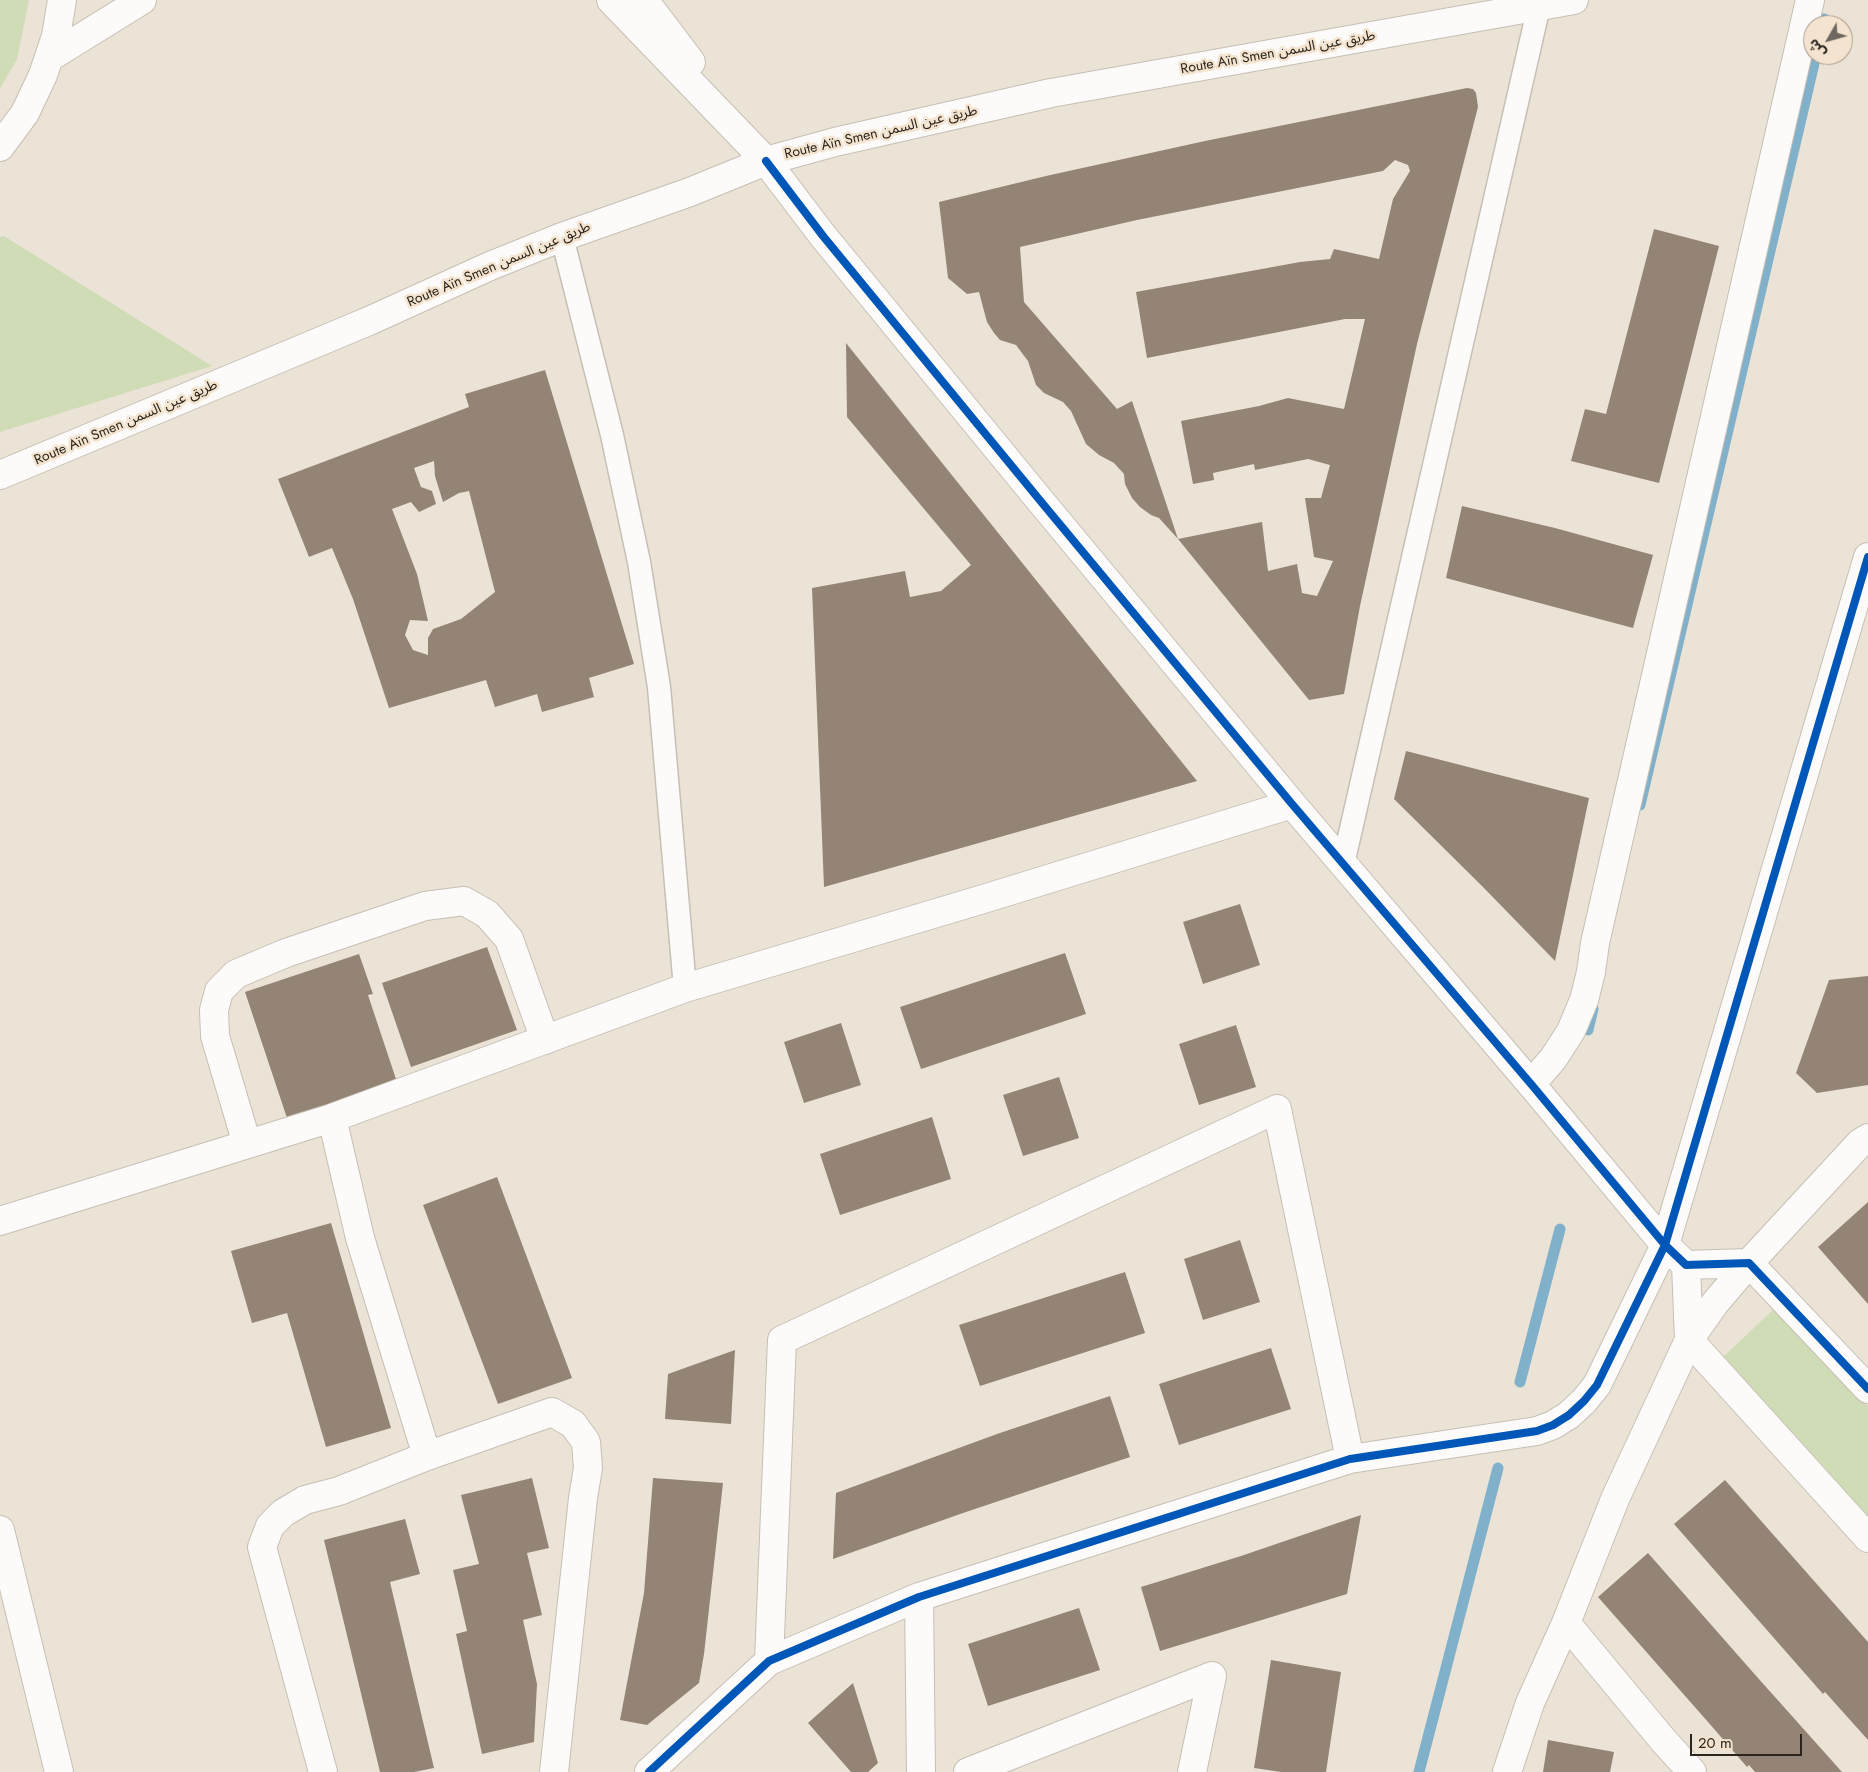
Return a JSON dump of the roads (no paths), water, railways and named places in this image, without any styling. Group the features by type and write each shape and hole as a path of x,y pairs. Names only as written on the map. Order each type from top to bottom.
{"main road":[{"path":"0,148 13,132 31,102 50,57 59,24 62,0"},
{"path":"50,57 142,0"},
{"path":"611,0 766,161"},
{"path":"644,0 823,236 1292,804 1531,1084 1665,1245 1686,1265 1689,1340 1868,1538"},
{"name":"Route Aïn Smen طريق عين السمن","path":"0,475 369,321 490,266 562,237 690,192 766,161 835,142 1051,94 1574,0"},
{"path":"1531,1084 1553,1059 1571,1031 1584,1000 1592,972 1595,943 1810,0"},
{"path":"649,1772 769,1661 919,1597 1350,1459 1519,1435 1553,1425 1569,1415 1584,1401 1597,1385 1665,1245 1868,558"},
{"path":"0,1221 332,1118 685,988 1292,804"},
{"path":"247,1144 215,1036 214,1010 219,991 236,974 286,953 424,906 464,901 487,914 509,939 545,1040"},
{"path":"769,1661 782,1340 1277,1109 1350,1459"},
{"path":"332,1118 360,1238 427,1456"},
{"path":"1507,1772 1530,1703 1566,1622 1615,1499 1689,1340 1715,1303 1748,1263 1860,1143 1868,1138"},
{"path":"1686,1265 1748,1263 1868,1389"},
{"path":"323,1772 262,1547 270,1526 283,1512 305,1500 339,1491 427,1456 552,1412 573,1424 586,1442 588,1468 582,1508 554,1772"},
{"path":"0,1530 59,1772"},
{"path":"919,1597 922,1772"},
{"path":"1566,1622 1662,1740 1692,1772"},
{"path":"968,1772 1212,1676 1192,1772"}],"lane":[{"path":"1343,864 1539,6"},
{"path":"562,237 612,435 639,562 659,686 685,988"}],"waterway":[{"path":"1640,805 1814,65"},
{"path":"1588,1030 1593,1009"},
{"path":"1520,1382 1560,1229"},
{"path":"1419,1772 1498,1468"}]}
